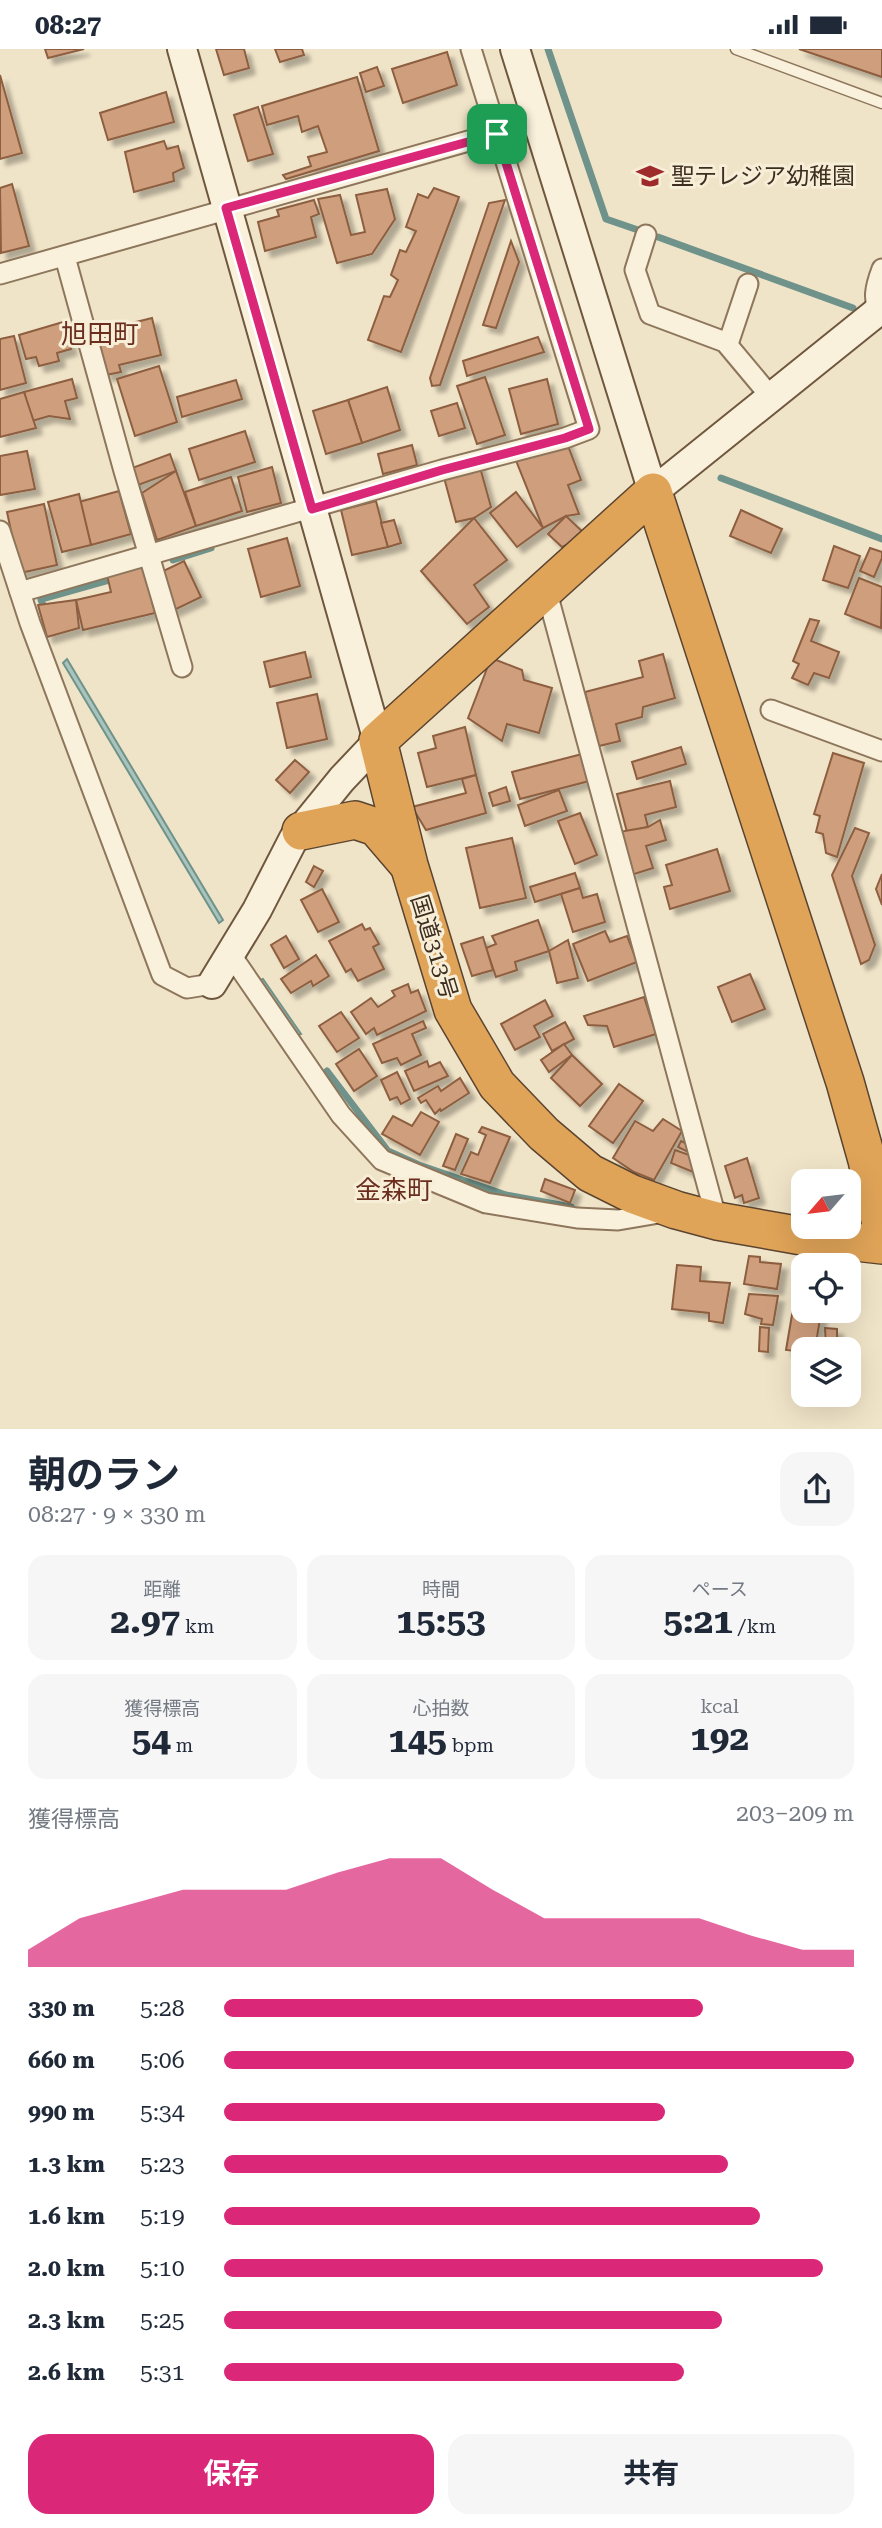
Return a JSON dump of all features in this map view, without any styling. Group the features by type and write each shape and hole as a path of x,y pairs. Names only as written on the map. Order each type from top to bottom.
{"highway":[{"path":"378,741 653,492"},
{"name":"国道313号","path":"378,741 409,865 453,1010 497,1085 544,1134 590,1173 632,1194 676,1210 717,1221 802,1236 882,1231 845,1082 653,492"},
{"path":"301,831 355,820 376,827 409,865"}],"street":[{"path":"0,531 20,592 162,975 187,988 212,984 257,910 294,838 342,779 378,741 182,49"},
{"path":"20,592 589,429 471,49"},
{"path":"515,49 653,492 881,311 874,290 882,269"},
{"path":"0,274 539,121"},
{"path":"646,235 635,270 650,314 728,344 771,397"},
{"path":"65,257 182,667"},
{"path":"728,344 748,284"},
{"path":"546,589 717,1221"},
{"path":"771,710 881,747"},
{"path":"231,955 341,1115 382,1160 486,1203 577,1219 618,1220 676,1210"}],"lane":[{"path":"736,49 882,103"}],"water":[{"path":"67,659 223,920 219,923 63,663"},
{"path":"263,979 301,1034 298,1035 260,980"}],"building":[{"path":"45,49 84,49 48,58"},
{"path":"216,49 244,49 249,68 224,75"},
{"path":"275,49 302,49 304,55 280,62"},
{"path":"799,49 882,49 882,77"},
{"path":"447,52 457,85 403,103 392,69"},
{"path":"377,67 384,86 366,92 360,73"},
{"path":"0,75 22,153 0,159"},
{"path":"357,77 379,151 286,179 283,175 311,166 308,157 327,152 318,126 302,132 298,116 267,125 262,106"},
{"path":"166,92 174,122 108,140 100,113"},
{"path":"258,107 273,154 248,161 234,115"},
{"path":"164,141 167,149 178,146 184,168 173,173 174,181 134,192 125,152"},
{"path":"12,184 29,246 1,253 0,188"},
{"path":"434,188 459,197 401,352 368,340 384,296 390,297 398,280 391,275 400,250 406,252 416,231 406,227 418,194 428,198"},
{"path":"387,189 395,219 372,254 337,263 318,199 340,195 351,235 365,232 356,195"},
{"path":"314,200 319,214 311,217 316,237 265,251 258,222 279,216 277,210"},
{"path":"505,200 440,385 432,386 430,378 489,203"},
{"path":"511,241 519,262 496,328 483,325"},
{"path":"152,318 161,355 119,365 121,372 106,375 97,339 113,335 112,328"},
{"path":"63,322 71,349 57,353 59,361 39,366 36,357 26,359 19,335"},
{"path":"14,336 26,383 0,390 0,339"},
{"path":"538,337 544,352 467,376 463,361"},
{"path":"159,366 177,422 135,436 117,379"},
{"path":"485,377 505,435 477,444 457,386"},
{"path":"72,379 77,398 65,401 70,419 49,416 32,421 24,392"},
{"path":"547,379 558,424 521,434 509,389"},
{"path":"236,380 242,399 182,417 177,397"},
{"path":"387,387 400,430 362,443 348,400"},
{"path":"24,392 36,428 0,437 0,399"},
{"path":"348,400 362,443 326,454 313,411"},
{"path":"457,403 465,428 439,436 431,411"},
{"path":"245,431 255,462 199,480 189,449"},
{"path":"565,438 581,480 568,485 579,514 566,516 543,528 515,458"},
{"path":"412,445 417,465 383,474 378,454"},
{"path":"27,451 35,489 0,495 0,456"},
{"path":"170,454 176,471 130,488 124,471"},
{"path":"478,460 491,507 474,518 456,522 442,470"},
{"path":"272,467 281,503 247,512 238,477"},
{"path":"176,471 196,526 157,540 142,493"},
{"path":"231,477 242,511 196,526 185,492"},
{"path":"119,491 131,534 91,545 79,502"},
{"path":"516,492 543,528 517,547 490,513"},
{"path":"79,494 91,545 62,552 48,502"},
{"path":"376,501 388,547 352,555 341,510"},
{"path":"44,504 57,565 20,573 7,512"},
{"path":"741,510 782,529 771,553 730,536"},
{"path":"566,516 587,536 562,547 548,534"},
{"path":"474,518 507,560 474,585 489,607 467,624 421,571"},
{"path":"394,520 401,543 388,547 381,523"},
{"path":"287,538 300,586 261,597 248,549"},
{"path":"834,546 860,556 848,588 823,580"},
{"path":"870,548 882,552 874,577 860,571"},
{"path":"184,561 201,597 172,611 155,575"},
{"path":"143,566 155,613 83,630 76,600 111,592 107,575"},
{"path":"859,578 882,587 881,628 845,614"},
{"path":"76,600 79,628 47,637 38,605"},
{"path":"810,619 819,621 811,641 839,652 829,678 814,673 808,685 792,678 799,664 793,661"},
{"path":"305,652 311,677 270,687 264,662"},
{"path":"663,654 675,698 643,707 642,717 616,724 620,741 599,746 585,692 643,677 639,661"},
{"path":"491,658 522,670 524,680 552,688 539,733 507,724 502,741 468,718"},
{"path":"317,694 327,739 287,748 277,703"},
{"path":"465,727 476,775 427,787 418,753 436,748 433,736"},
{"path":"681,747 686,764 637,779 632,762"},
{"path":"590,752 597,779 520,799 512,772"},
{"path":"833,753 864,763 837,857 826,853 823,834 816,832 820,816 814,814"},
{"path":"295,760 309,772 290,793 276,780"},
{"path":"476,775 486,813 426,830 412,807 466,793 462,779"},
{"path":"670,781 676,807 645,815 648,827 627,832 617,794"},
{"path":"506,787 510,801 493,806 489,793"},
{"path":"559,790 567,811 525,826 518,805"},
{"path":"580,813 597,855 575,864 558,821"},
{"path":"660,820 666,840 646,846 653,868 631,875 619,832 648,827"},
{"path":"855,828 869,833 852,876 875,945 869,960 861,964 832,875"},
{"path":"512,838 526,898 480,908 466,848"},
{"path":"717,849 730,891 670,909 664,887 672,885 666,865"},
{"path":"314,866 323,871 314,887 306,882"},
{"path":"575,873 580,888 535,902 530,887"},
{"path":"882,874 882,905 876,889"},
{"path":"580,888 583,898 597,894 605,922 573,932 561,894"},
{"path":"322,889 339,922 318,932 301,900"},
{"path":"538,920 549,951 515,962 517,970 496,977 486,948 496,944 492,936"},
{"path":"362,924 365,930 370,928 379,944 373,947 384,969 358,981 351,969 346,972 329,941"},
{"path":"605,931 610,942 627,936 637,962 588,981 573,944"},
{"path":"286,936 299,959 284,968 271,945"},
{"path":"483,937 493,970 472,976 461,944"},
{"path":"568,940 578,978 557,983 549,951"},
{"path":"316,955 329,976 313,986 311,981 291,993 281,979"},
{"path":"750,974 765,1009 732,1022 718,987"},
{"path":"408,984 411,993 418,990 426,1011 377,1035 374,1028 366,1034 351,1012 371,998 378,1007 395,996 392,991"},
{"path":"644,997 656,1034 614,1047 607,1026 588,1025 584,1016"},
{"path":"545,1000 553,1016 534,1026 540,1037 515,1050 501,1024"},
{"path":"341,1012 359,1038 337,1052 319,1026"},
{"path":"423,1021 426,1028 412,1034 421,1055 401,1065 397,1058 382,1063 373,1044"},
{"path":"565,1022 574,1039 552,1051 543,1034"},
{"path":"564,1044 572,1055 549,1072 541,1060"},
{"path":"359,1049 377,1076 354,1091 336,1064"},
{"path":"572,1055 602,1084 580,1106 551,1078"},
{"path":"427,1061 429,1067 440,1062 448,1076 414,1091 405,1071"},
{"path":"397,1072 410,1099 401,1104 397,1097 390,1100 381,1080"},
{"path":"460,1078 469,1093 435,1114 426,1100 421,1103 418,1098 438,1086 441,1091"},
{"path":"619,1084 643,1101 613,1143 589,1126"},
{"path":"421,1112 439,1122 420,1155 382,1134 393,1116 412,1126"},
{"path":"663,1119 682,1131 654,1180 634,1172 613,1158 635,1121 653,1131"},
{"path":"482,1127 510,1137 490,1183 461,1174 471,1152 478,1155 486,1135 479,1132"},
{"path":"456,1134 468,1139 455,1170 443,1166"},
{"path":"681,1141 691,1146 688,1152 678,1147"},
{"path":"675,1150 692,1156 698,1174 671,1163"},
{"path":"747,1158 759,1198 744,1203 742,1195 735,1198 725,1166"},
{"path":"545,1179 575,1190 570,1203 541,1191"},
{"path":"749,1256 760,1257 760,1262 781,1264 777,1289 744,1284"},
{"path":"677,1265 701,1267 700,1281 730,1283 723,1323 709,1321 709,1313 672,1309"},
{"path":"749,1294 778,1296 773,1325 761,1324 762,1319 745,1314"},
{"path":"791,1321 791,1323 819,1323 817,1337 791,1337 791,1351 786,1350"},
{"path":"760,1327 769,1328 768,1352 759,1351"},
{"path":"825,1328 837,1329 837,1337 825,1337"}],"waterway":[{"path":"548,49 606,219 638,230"},
{"path":"658,237 853,308"},
{"path":"721,478 882,539"},
{"path":"173,560 211,548"},
{"path":"46,598 117,578"},
{"path":"41,600 46,612"},
{"path":"327,1071 388,1151 419,1165 506,1195 571,1207"}],"place":[{"name":"聖テレジア幼稚園","path":"650,176"}],"district":[{"name":"旭田町","path":"100,334"},
{"name":"金森町","path":"394,1190"}],"route":[{"path":"497,134 589,429 312,509 226,208 497,134"}]}
